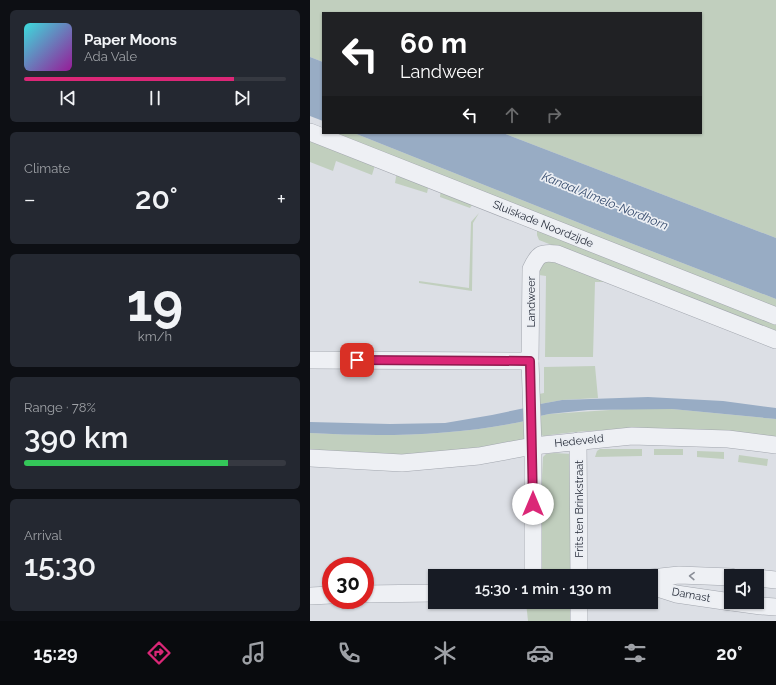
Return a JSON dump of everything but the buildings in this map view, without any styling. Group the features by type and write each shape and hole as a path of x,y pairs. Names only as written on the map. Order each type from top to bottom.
{"street":[{"name":"Sluiskade Noordzijde","path":"310,132 776,316"},
{"name":"Landweer","path":"530,361 531,269 541,254 548,253 558,254 776,340"},
{"path":"310,360 530,361 533,446 533,569"},
{"name":"Hedeveld","path":"310,458 402,463 479,456 533,446 632,436 728,439 776,445"},
{"name":"Frits ten Brinkstraat","path":"578,441 579,569"},
{"name":"Damast","path":"658,577 679,575 724,577"},
{"path":"764,579 776,580"},
{"name":"Damast","path":"658,588 676,594 724,601"},
{"path":"374,594 428,593"},
{"path":"310,596 322,595"},
{"name":"Damast","path":"764,606 776,607"},
{"path":"579,609 579,621"}],"green space":[{"path":"310,0 776,0 776,238 506,134 702,134 702,12 322,12 322,62 310,57"},
{"path":"335,134 357,134 607,234 776,299 776,310"},
{"path":"310,135 376,162 372,175 336,161 333,171 310,162"},
{"path":"397,171 429,184 427,193 395,183"},
{"path":"441,188 474,202 470,208 440,197"},
{"path":"479,213 473,223 472,291 419,283 419,281 469,288 471,222"},
{"path":"537,230 776,322 776,333 539,240"},
{"path":"550,259 612,282 595,282 593,357 545,357 546,276 539,275 539,269"},
{"path":"595,366 598,398 562,400 540,404 539,394 544,393 544,367"},
{"path":"625,409 672,409 776,419 776,439 689,432 631,430 601,430 544,436 540,435 540,416 549,414"},
{"path":"525,421 526,437 524,440 464,451 387,456 310,453 310,433 364,435 418,434 472,430"},
{"path":"600,449 642,449 642,456 595,457 597,451"},
{"path":"654,449 683,449 683,455 654,455"},
{"path":"697,451 724,452 724,459 697,457"},
{"path":"546,454 572,454 572,569 537,569 543,457"},
{"path":"739,455 768,459 767,466 738,462"},
{"path":"527,609 572,609 572,621 528,621"}],"water":[{"path":"310,57 322,62 322,121 310,116"},
{"name":"Kanaal Almelo-Nordhorn","path":"357,134 506,134 776,238 776,299 607,234"},
{"path":"648,397 723,401 776,408 776,419 672,409 588,410 540,416 540,404 562,400"},
{"path":"525,408 525,421 472,430 391,435 310,433 310,422 390,424 445,423"}],"route":[{"path":"357,360 530,361 533,446 533,504"}]}
